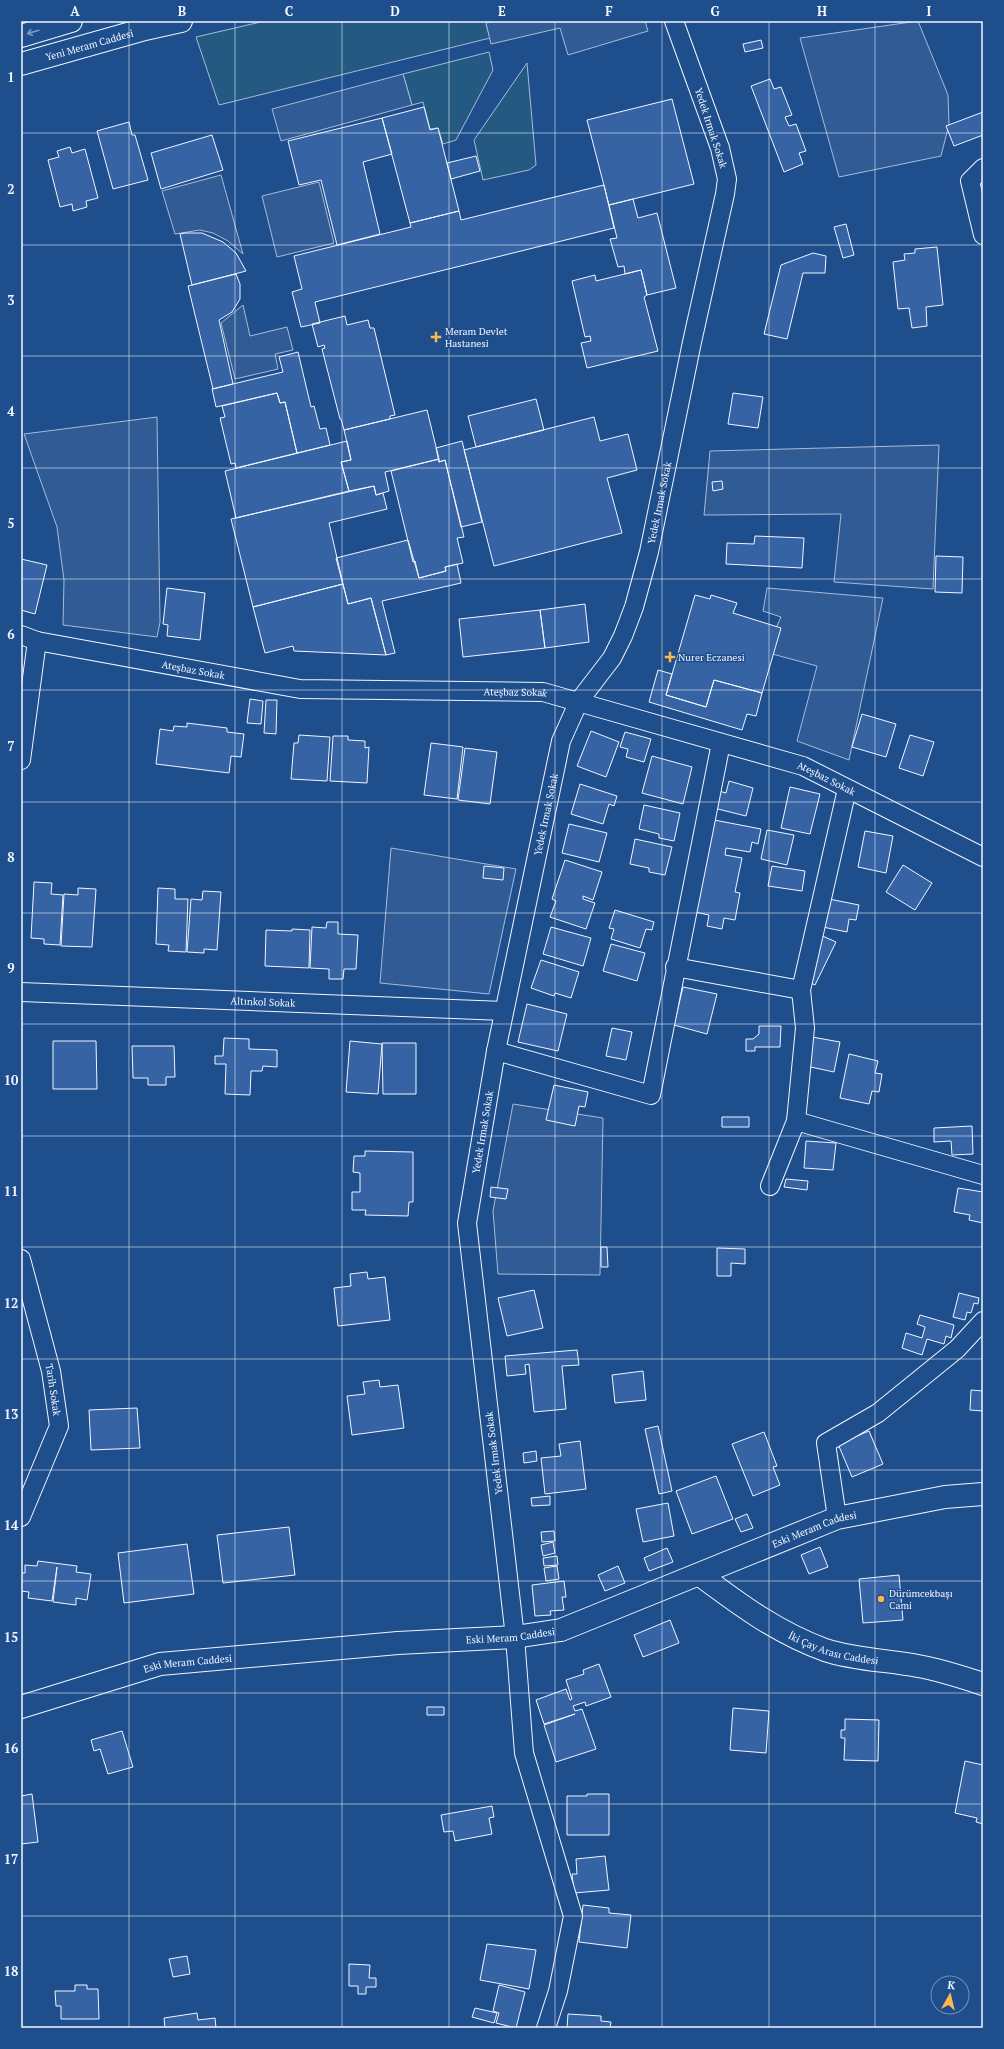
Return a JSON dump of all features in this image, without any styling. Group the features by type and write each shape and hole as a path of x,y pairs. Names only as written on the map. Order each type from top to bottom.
{"street":[{"path":"21,36 71,21"},
{"name":"Yeni Meram Caddesi","path":"21,64 145,28 181,21"},
{"name":"Yedek Irmak Sokak","path":"546,2028 558,1991 573,1916 524,1753 515,1637 467,1223 496,1051 561,741 579,701 612,658 623,636 634,607 649,552 692,342 725,194 726,179 720,148 674,21"},
{"path":"983,168 970,181 983,235"},
{"path":"21,760 29,638"},
{"name":"Ateşbaz Sokak","path":"29,638 300,689 543,692 803,766 983,856"},
{"path":"496,1051 651,1095 675,967 721,743"},
{"path":"770,1186 796,1121 805,1028 801,990 847,789"},
{"path":"675,967 801,990"},
{"name":"Altınkol Sokak","path":"21,992 504,1011"},
{"path":"796,1121 983,1175"},
{"name":"Tarih Sokak","path":"21,1260 51,1371 59,1426 21,1517"},
{"path":"837,1518 826,1443 878,1413 957,1349 983,1321"},
{"name":"Eski Meram Caddesi","path":"21,1708 160,1664 398,1643 515,1637 561,1630 700,1575 837,1518 945,1497 983,1494"},
{"name":"İki Çay Arası Caddesi","path":"700,1575 754,1616 789,1636 827,1650 858,1658 918,1666 952,1674 983,1684"}],"shaded area":[{"path":"265,21 495,21 486,24 490,38 219,105 196,37"},
{"path":"495,21 645,21 648,31 568,55 560,28 491,44 486,23"},
{"path":"918,21 948,95 949,124 941,156 839,177 800,38"},
{"path":"489,52 493,70 456,140 443,144 438,128 430,129 423,102 412,105 403,74"},
{"path":"527,63 536,165 529,170 483,180 474,140"},
{"path":"403,74 412,105 281,141 272,109"},
{"path":"221,175 243,254 228,241 213,233 200,230 175,234 162,191"},
{"path":"319,182 334,243 277,257 262,196"},
{"path":"243,305 250,336 287,327 293,350 275,354 278,369 235,379 221,323"},
{"path":"157,417 160,622 157,637 63,625 64,580 57,527 24,434"},
{"path":"939,445 933,589 834,582 841,514 704,515 710,451"},
{"path":"767,588 883,598 849,760 797,741 817,666 765,652 781,617 763,611"},
{"path":"391,848 516,869 489,994 380,983"},
{"path":"513,1104 603,1118 600,1275 498,1274 493,1211"}],"building":[{"path":"761,40 763,48 745,52 743,44"},
{"path":"770,79 774,89 781,87 792,115 785,117 789,126 796,124 806,151 799,153 803,164 784,172 751,86"},
{"path":"672,99 694,184 609,205 587,120"},
{"path":"424,107 430,130 438,128 459,211 410,223 382,118"},
{"path":"983,112 983,135 954,146 946,126"},
{"path":"382,118 392,154 363,162 380,234 337,245 321,180 299,185 288,141"},
{"path":"129,122 132,135 135,135 148,180 113,189 97,131"},
{"path":"212,135 223,170 161,189 151,153"},
{"path":"70,147 72,153 85,149 98,198 86,201 87,207 73,211 72,204 60,207 48,160 59,157 57,151"},
{"path":"476,156 480,171 451,179 447,163"},
{"path":"604,185 614,228 315,302 320,323 301,327 292,292 302,289 294,256 411,227 410,223 459,211 461,220"},
{"path":"633,199 638,218 657,213 676,288 647,295 641,270 625,274 624,266 618,267 610,239 617,238 609,205"},
{"path":"846,224 854,255 843,258 834,227"},
{"path":"202,233 223,242 236,253 246,271 192,285 180,234"},
{"path":"937,247 943,305 926,307 927,326 912,328 909,308 898,309 893,262 905,260 904,254 915,253 915,249"},
{"path":"813,253 826,256 825,273 803,273 787,339 764,334 781,265"},
{"path":"641,270 647,295 644,297 658,351 587,368 581,343 591,341 590,336 585,337 572,281 595,275 596,281"},
{"path":"236,274 240,284 240,299 232,312 219,320 233,384 213,389 188,286"},
{"path":"345,316 347,325 368,320 370,328 374,328 395,415 390,416 390,419 344,430 322,349 325,348 324,345 318,347 312,324"},
{"path":"298,352 311,407 314,406 320,429 326,428 330,445 297,453 285,402 280,403 277,393 216,407 212,389 283,372 279,357"},
{"path":"277,393 280,403 285,402 297,453 236,468 235,463 231,464 220,418 225,417 222,406"},
{"path":"733,393 763,397 758,428 728,424"},
{"path":"536,399 544,430 476,447 468,416"},
{"path":"427,410 439,459 385,472 389,491 376,495 374,486 349,491 341,462 351,460 344,430"},
{"path":"594,417 600,441 628,434 637,470 607,478 622,533 494,566 464,450"},
{"path":"347,441 351,460 341,462 349,491 236,518 225,471"},
{"path":"462,441 482,522 461,527 445,460 439,462 436,448"},
{"path":"439,459 439,462 445,460 464,537 457,538 463,563 445,567 446,571 419,578 415,561 413,562 391,471"},
{"path":"722,481 723,489 713,491 712,482"},
{"path":"374,486 376,495 383,493 387,509 329,523 343,584 253,607 231,519"},
{"path":"755,536 804,538 802,568 726,564 727,543 754,544"},
{"path":"408,540 419,578 446,571 445,567 457,564 461,583 382,601 395,653 386,655 371,598 348,604 336,558"},
{"path":"936,556 963,557 962,593 935,592"},
{"path":"21,559 47,565 35,614 21,610"},
{"path":"343,584 348,604 371,598 386,655 294,651 293,646 265,653 253,607"},
{"path":"167,588 205,593 200,640 167,636 168,625 163,624"},
{"path":"695,595 710,599 711,595 737,603 733,613 781,628 762,693 714,680 706,707 666,695"},
{"path":"585,604 589,642 545,648 540,610"},
{"path":"540,610 545,648 463,657 459,619"},
{"path":"658,670 672,674 666,695 706,707 714,680 762,693 756,716 747,714 742,730 649,702"},
{"path":"250,699 263,701 261,724 247,723"},
{"path":"266,700 277,700 276,734 264,733"},
{"path":"862,714 896,724 886,757 852,747"},
{"path":"187,723 227,728 227,732 244,734 241,757 231,756 229,773 156,764 160,729 173,731 174,726 187,727"},
{"path":"591,731 619,742 606,777 577,766"},
{"path":"625,732 651,739 644,762 626,757 628,749 620,747"},
{"path":"299,735 330,737 327,781 291,779 294,743 298,743"},
{"path":"910,735 934,742 923,776 899,768"},
{"path":"333,736 348,736 348,740 365,741 365,748 369,747 367,783 330,781"},
{"path":"431,743 463,747 457,799 424,795"},
{"path":"465,748 497,752 490,804 458,800"},
{"path":"652,756 692,767 683,804 642,793"},
{"path":"729,781 753,788 746,816 714,808 719,791 726,793"},
{"path":"580,784 617,796 614,806 609,804 603,824 571,814"},
{"path":"790,787 820,794 810,834 781,828"},
{"path":"644,805 680,813 674,841 659,838 659,834 639,829"},
{"path":"709,819 761,829 758,844 752,842 750,852 726,848 725,855 742,858 735,892 740,893 735,920 724,918 722,929 707,926 709,915 695,912"},
{"path":"569,824 607,833 599,862 562,853"},
{"path":"767,830 794,835 787,865 761,859"},
{"path":"865,831 893,836 886,873 858,867"},
{"path":"635,839 672,847 665,875 649,872 649,868 630,864"},
{"path":"565,860 602,872 593,900 583,896 583,899 595,903 586,929 550,917 556,901 552,899"},
{"path":"903,865 932,883 915,910 886,892"},
{"path":"484,866 504,868 503,880 483,878"},
{"path":"772,866 805,871 802,891 768,886"},
{"path":"34,882 52,883 51,894 63,895 60,945 44,944 44,939 31,938"},
{"path":"78,888 96,889 92,947 61,946 64,894 78,895"},
{"path":"158,888 175,889 175,899 188,899 186,952 168,951 169,945 156,944"},
{"path":"203,891 221,892 217,950 204,949 204,953 187,952 191,899 202,900"},
{"path":"824,898 859,905 856,920 849,919 847,932 818,926"},
{"path":"615,910 654,922 652,930 646,929 640,948 611,939 614,929 609,928"},
{"path":"327,922 338,922 338,934 358,935 356,969 344,969 343,979 329,979 329,969 310,968 312,927 326,928"},
{"path":"551,927 591,938 583,966 543,954"},
{"path":"292,929 310,930 309,968 265,966 266,930 292,931"},
{"path":"818,934 836,942 815,985 807,981"},
{"path":"611,944 645,953 637,981 603,971"},
{"path":"541,960 579,972 571,998 555,993 554,996 531,988"},
{"path":"683,987 717,994 707,1034 674,1025"},
{"path":"527,1004 567,1014 558,1051 518,1042"},
{"path":"759,1026 781,1026 780,1047 755,1047 755,1051 746,1051 746,1039 753,1039 759,1034"},
{"path":"612,1028 632,1032 626,1060 606,1056"},
{"path":"812,1037 840,1042 834,1072 806,1066"},
{"path":"224,1038 249,1039 249,1049 277,1050 277,1067 263,1066 262,1071 251,1071 250,1095 225,1094 226,1064 215,1064 215,1056 223,1056"},
{"path":"53,1041 96,1041 97,1089 53,1089"},
{"path":"350,1041 382,1044 378,1094 346,1092"},
{"path":"382,1043 416,1043 416,1094 383,1094"},
{"path":"132,1046 174,1046 175,1077 166,1077 166,1085 148,1085 148,1078 133,1078"},
{"path":"849,1054 878,1061 875,1073 882,1074 879,1092 872,1091 869,1104 840,1098"},
{"path":"554,1085 588,1092 585,1107 579,1106 575,1126 546,1120"},
{"path":"722,1117 749,1117 749,1127 722,1127"},
{"path":"972,1126 973,1154 952,1155 951,1141 934,1142 934,1128"},
{"path":"806,1141 836,1143 833,1170 804,1168"},
{"path":"365,1151 413,1152 413,1202 409,1202 408,1216 365,1215 366,1210 352,1210 352,1192 360,1192 360,1173 353,1172 354,1156 365,1156"},
{"path":"786,1179 808,1181 807,1190 784,1187"},
{"path":"491,1187 508,1189 506,1199 490,1197"},
{"path":"958,1188 983,1192 983,1223 969,1220 970,1215 954,1212"},
{"path":"601,1247 607,1247 608,1267 601,1267"},
{"path":"717,1248 745,1249 745,1264 731,1263 731,1276 717,1276"},
{"path":"367,1272 368,1279 385,1277 390,1320 338,1326 334,1288 351,1286 350,1274"},
{"path":"534,1290 543,1328 507,1336 498,1298"},
{"path":"959,1293 979,1298 978,1304 974,1303 971,1313 967,1312 965,1320 953,1317"},
{"path":"920,1315 954,1325 951,1338 946,1336 944,1344 927,1339 922,1355 902,1348 906,1333 922,1338 925,1327 917,1324"},
{"path":"577,1350 579,1365 562,1366 566,1409 534,1412 529,1364 525,1365 526,1374 507,1376 505,1356"},
{"path":"643,1371 646,1400 615,1403 612,1375"},
{"path":"379,1380 380,1387 398,1385 404,1428 352,1435 347,1396 365,1394 363,1382"},
{"path":"971,1390 983,1391 983,1411 970,1410"},
{"path":"137,1408 140,1448 91,1450 89,1410"},
{"path":"658,1426 672,1491 659,1494 645,1429"},
{"path":"869,1431 883,1464 852,1477 838,1444"},
{"path":"764,1432 777,1466 773,1467 780,1485 753,1496 732,1444"},
{"path":"580,1441 586,1489 545,1494 541,1458 561,1456 559,1444"},
{"path":"536,1451 537,1461 524,1463 523,1453"},
{"path":"716,1476 733,1519 692,1534 676,1491"},
{"path":"550,1496 550,1505 532,1506 531,1498"},
{"path":"668,1503 674,1536 643,1542 636,1509"},
{"path":"747,1514 753,1528 741,1532 735,1519"},
{"path":"289,1527 295,1575 223,1583 217,1535"},
{"path":"554,1531 555,1541 542,1542 541,1532"},
{"path":"553,1542 555,1553 543,1556 541,1545"},
{"path":"187,1544 194,1594 124,1603 118,1553"},
{"path":"820,1547 828,1567 809,1574 801,1555"},
{"path":"667,1548 673,1562 649,1571 644,1558"},
{"path":"557,1556 558,1565 544,1566 543,1558"},
{"path":"38,1561 77,1566 76,1572 91,1574 87,1600 76,1598 76,1605 53,1602 57,1567 52,1601 28,1598 29,1592 21,1591 21,1573 25,1573 25,1565 37,1566"},
{"path":"557,1566 559,1579 546,1581 544,1568"},
{"path":"618,1566 625,1583 605,1591 598,1575"},
{"name":"Dürümcekbaşı Cami","path":"899,1575 903,1620 863,1623 859,1579"},
{"path":"564,1581 566,1597 562,1597 564,1610 550,1611 551,1615 535,1616 532,1585"},
{"path":"670,1620 679,1643 643,1657 634,1635"},
{"path":"599,1664 611,1697 586,1706 585,1702 573,1706 575,1711 582,1709 596,1749 556,1762 544,1725 575,1714 544,1724 536,1700 566,1689 570,1700 572,1699 566,1680 584,1674 583,1670"},
{"path":"427,1707 444,1707 444,1715 427,1715"},
{"path":"733,1708 769,1711 766,1753 730,1750"},
{"path":"845,1719 879,1720 878,1761 844,1760 845,1738 841,1738 841,1730 845,1730"},
{"path":"122,1731 133,1767 108,1774 100,1749 94,1751 91,1740"},
{"path":"965,1761 983,1765 983,1824 976,1822 977,1818 955,1813"},
{"path":"32,1794 38,1842 21,1844 21,1796"},
{"path":"587,1794 609,1794 609,1835 567,1835 567,1796 587,1796"},
{"path":"492,1806 494,1817 489,1818 492,1834 455,1841 453,1831 444,1832 441,1815"},
{"path":"605,1856 609,1890 574,1893 572,1874 577,1874 576,1859"},
{"path":"583,1905 609,1908 609,1913 631,1915 627,1948 579,1942"},
{"path":"487,1944 536,1950 529,1989 480,1980"},
{"path":"187,1956 190,1974 173,1977 169,1959"},
{"path":"349,1964 370,1965 369,1978 376,1978 376,1987 366,1987 366,1994 358,1994 358,1986 349,1986"},
{"path":"75,1985 87,1985 87,1989 98,1989 99,2019 61,2019 61,2006 56,2006 55,1991 75,1991"},
{"path":"499,1985 525,1992 516,2028 496,2023 499,2013 493,2011"},
{"path":"475,2008 497,2013 494,2023 472,2017"},
{"path":"197,2013 198,2020 215,2018 216,2028 165,2028 164,2018"},
{"path":"568,2014 601,2016 601,2021 611,2022 610,2028 567,2028"}],"place":[{"name":"Meram Devlet Hastanesi","path":"436,337"},
{"name":"Nurer Eczanesi","path":"670,657"},
{"name":"Dürümcekbaşı Cami","path":"881,1599"}]}
